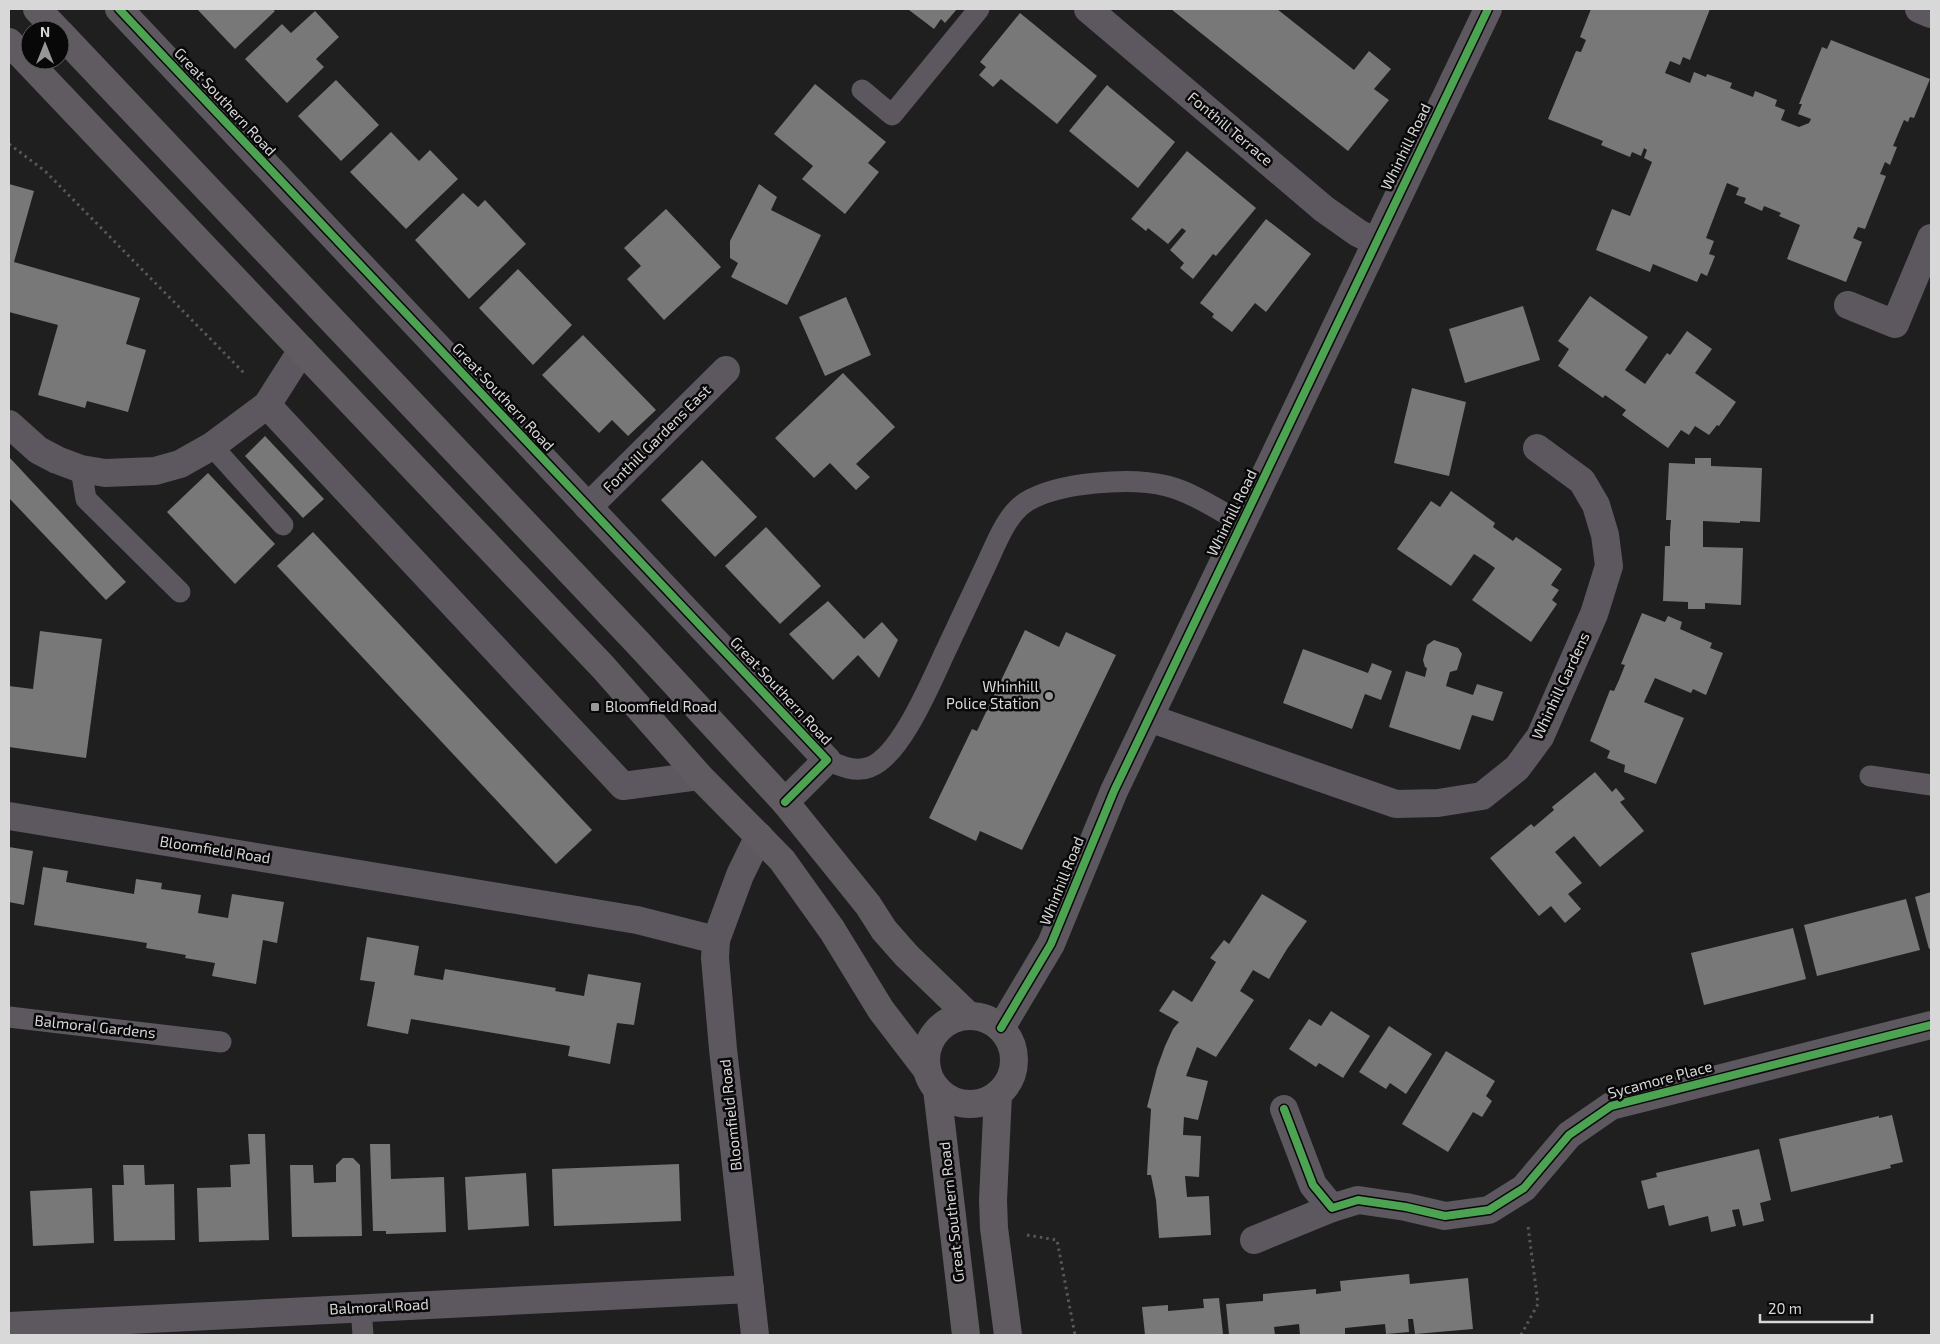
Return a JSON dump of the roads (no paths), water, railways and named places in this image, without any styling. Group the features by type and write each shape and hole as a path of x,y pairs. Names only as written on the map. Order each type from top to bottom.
{"main road":[{"path":"37,9 47,20"},
{"name":"Great Southern Road","path":"9,42 603,667 699,776 782,860 832,930 882,1010 932,1080 966,1335"},
{"path":"70,44 638,643 785,802 868,905 884,930 906,955 968,1015"},
{"path":"968,1015 980,1016 1002,1028 1010,1040 1014,1054 1013,1069 1008,1083 998,1094 986,1101 973,1104 960,1103 947,1098 932,1080 926,1054 930,1039 940,1027 953,1019 968,1015"},
{"path":"998,1094 993,1200 994,1228 1008,1335"}],"street":[{"name":"Great Southern Road","path":"119,9 826,760 785,802"},
{"name":"Fonthill Terrace","path":"1088,9 1324,209 1358,233 1376,242"},
{"name":"Whinhill Road","path":"1002,1028 1051,944 1095,835 1149,718 1488,9"},
{"path":"1919,9 1931,14"},
{"path":"1848,305 1895,324 1931,238"},
{"path":"9,424 38,450 81,469 105,473 155,471 180,464 212,446 268,405 302,350"},
{"name":"Fonthill Gardens East","path":"588,507 726,370"},
{"path":"268,405 624,786 699,776"},
{"name":"Whinhill Gardens","path":"1149,718 1396,804 1438,803 1482,796 1517,768 1540,737 1594,614 1609,566 1605,535 1596,505 1582,481 1537,448"},
{"name":"Bloomfield Road","path":"9,816 627,918 716,940"},
{"name":"Bloomfield Road","path":"756,1335 718,1000 716,940 740,875 759,836"},
{"name":"Sycamore Place","path":"1254,1240 1332,1208 1358,1200 1406,1206 1445,1216 1489,1210 1524,1188 1569,1136 1611,1106 1931,1025"},
{"path":"1284,1109 1313,1185 1332,1208"},
{"name":"Balmoral Road","path":"9,1326 750,1290"}],"lane":[{"path":"862,90 892,115 979,9"},
{"path":"212,446 283,525"},
{"path":"81,469 86,500 180,592"},
{"path":"826,760 839,766 860,770 871,767 891,750 920,705 1011,516 1026,503 1046,493 1071,486 1117,482 1150,483 1183,491 1242,522"},
{"path":"1870,776 1931,785"},
{"name":"Balmoral Gardens","path":"9,1017 221,1042"},
{"path":"361,1308 363,1335"}],"place":[{"name":"Whinhill Police Station","path":"1049,696"},
{"name":"Bloomfield Road","path":"595,707"}]}
